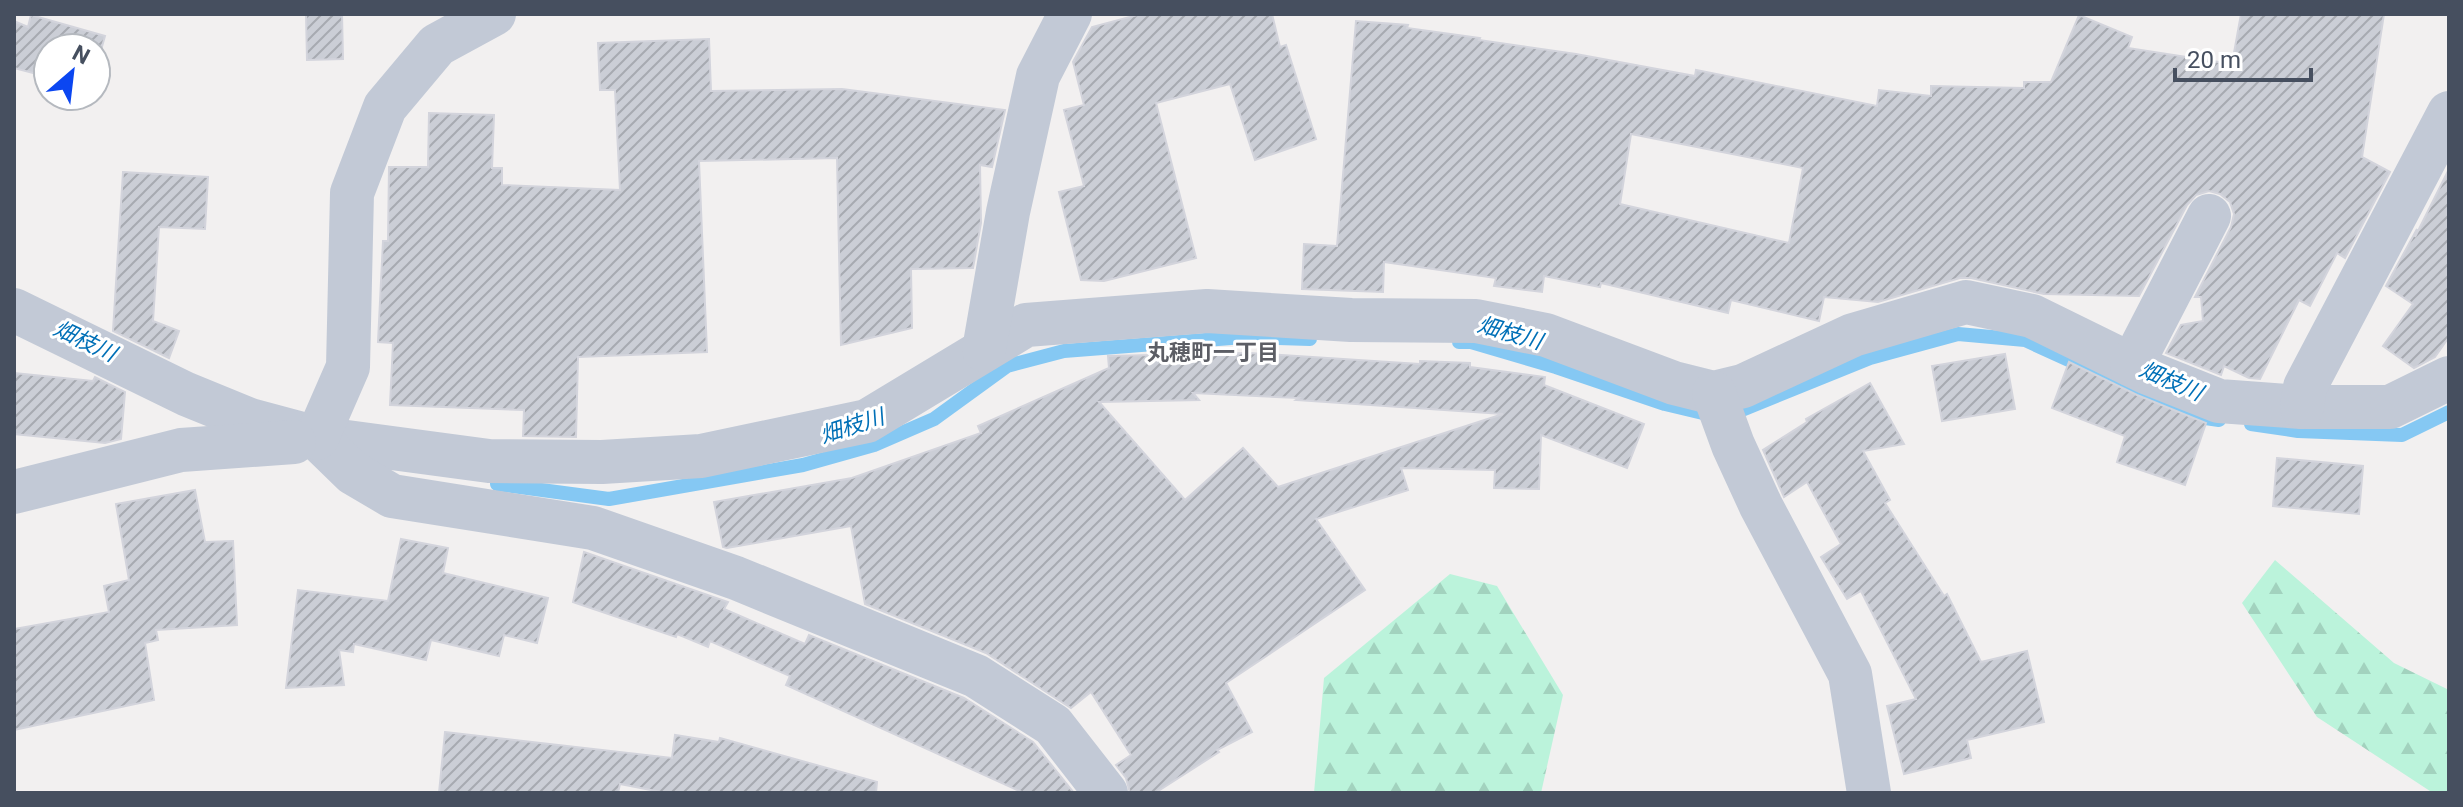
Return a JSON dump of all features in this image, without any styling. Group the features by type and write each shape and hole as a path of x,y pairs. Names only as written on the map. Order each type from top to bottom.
{"street":[{"path":"317,438 348,367 352,193 385,107 437,45 494,14"},
{"path":"984,350 1008,212 1038,76 1070,14"},
{"path":"2302,407 2305,387 2449,113"},
{"path":"2132,365 2209,216"},
{"path":"1723,416 1743,386 1853,335 1966,302 2032,316 2132,365 2219,401 2302,407 2390,407 2449,378"},
{"path":"14,310 186,394 250,420 317,438 489,461 602,462 701,456 867,421 1026,325 1207,311 1351,320 1476,321 1546,335 1674,383 1723,416 1761,506 1850,674 1869,793"},
{"path":"14,492 181,450 317,438"},
{"path":"317,438 353,473 392,496 593,528 736,578 976,676 1053,725 1106,793"}],"green space":[{"path":"2275,560 2394,663 2449,690 2449,793 2433,793 2317,717 2242,603"},
{"path":"1450,574 1497,586 1563,695 1541,793 1314,793 1324,678"}],"building":[{"path":"306,14 342,14 343,59 307,60"},
{"path":"1141,14 1272,14 1280,47 1286,45 1316,139 1255,160 1230,84 1156,103 1196,258 1104,281 1081,280 1059,192 1084,186 1064,110 1084,105 1073,62 1092,27"},
{"path":"2241,14 2384,14 2362,157 2390,172 2345,258 2337,253 2310,306 2299,300 2260,379 2249,378 2224,366 2221,375 2166,353 2181,325 2203,321 2201,297 2195,297 2231,227 2234,214 2230,202 2220,194 2209,191 2196,195 2187,205 2139,296 2044,294 1960,278 1878,302 1824,297 1819,321 1731,300 1728,313 1601,283 1600,287 1544,276 1542,292 1494,286 1496,278 1384,262 1383,292 1302,289 1304,244 1337,246 1356,21 1408,25 1407,28 1695,76 1696,70 1877,106 1879,90 1931,96 1931,86 2024,88 2024,82 2051,82 2079,15 2132,37 2128,48 2232,64","holes":["1631,134 1803,168 1789,243 1620,204"]},
{"path":"31,15 91,32 32,32 32,73 14,68 14,21 28,27"},
{"path":"709,39 711,91 842,89 1005,110 992,167 980,165 981,223 973,268 911,269 912,328 841,345 837,158 699,161 707,352 578,357 576,437 523,436 524,410 390,405 393,343 378,342 383,241 388,241 389,167 428,167 429,113 494,115 492,168 502,168 502,185 620,190 615,90 600,90 598,43"},
{"path":"2449,169 2449,337 2435,357 2414,368 2383,346 2413,304 2386,286"},
{"path":"123,172 208,177 205,229 159,227 153,321 179,331 169,358 113,331"},
{"path":"1249,353 1420,364 1420,361 1470,363 1470,367 1545,377 1544,385 1644,424 1627,468 1541,435 1539,489 1494,488 1495,470 1401,468 1408,490 1316,519 1365,590 1226,683 1252,732 1217,750 1219,752 1155,793 1130,793 1126,778 1116,765 1131,755 1091,692 1071,708 986,653 865,604 851,526 727,548 723,547 714,502 852,478 981,433 978,426 1109,368 1108,356","holes":["1193,393 1299,398 1296,400 1503,414 1278,487 1243,448 1185,500 1099,402 1199,400"]},
{"path":"2005,354 2015,409 1942,421 1932,366"},
{"path":"2069,362 2137,395 2206,423 2185,485 2117,462 2125,436 2052,408"},
{"path":"14,373 93,381 95,377 125,392 121,439 105,443 14,434"},
{"path":"1870,383 1904,444 1863,451 1890,500 1885,503 1944,596 1947,594 1981,662 2027,651 2044,722 1967,740 1971,758 1904,774 1887,706 1916,699 1861,591 1847,599 1821,557 1841,544 1807,482 1784,497 1763,450 1807,422 1806,419"},
{"path":"2277,458 2363,466 2359,514 2273,506"},
{"path":"195,490 205,542 233,541 237,625 156,630 158,640 145,643 154,700 14,730 14,629 109,612 104,586 129,580 116,504"},
{"path":"401,539 448,548 443,573 548,598 537,643 504,635 499,656 431,640 426,660 354,644 353,652 339,650 344,685 286,688 298,590 388,601"},
{"path":"584,552 728,602 724,609 805,644 809,635 964,698 1033,742 1074,793 1024,793 786,685 790,676 710,641 708,647 677,634 676,637 573,602"},
{"path":"445,732 672,758 675,735 719,742 720,738 877,782 876,793 666,793 620,784 618,793 439,793"}],"waterway":[{"name":"畑枝川","path":"1727,416 1870,358 1958,334 2025,340 2192,416 2219,420"},
{"name":"畑枝川","path":"497,484 609,499 803,465 874,445 934,419 1007,366 1064,351 1244,337 1310,339"},
{"name":"畑枝川","path":"1459,342 1471,342 1665,404 1707,414"},
{"name":"畑枝川","path":"2251,424 2298,431 2402,435 2449,412"}],"district":[{"name":"丸穂町一丁目","path":"1213,352"}]}
